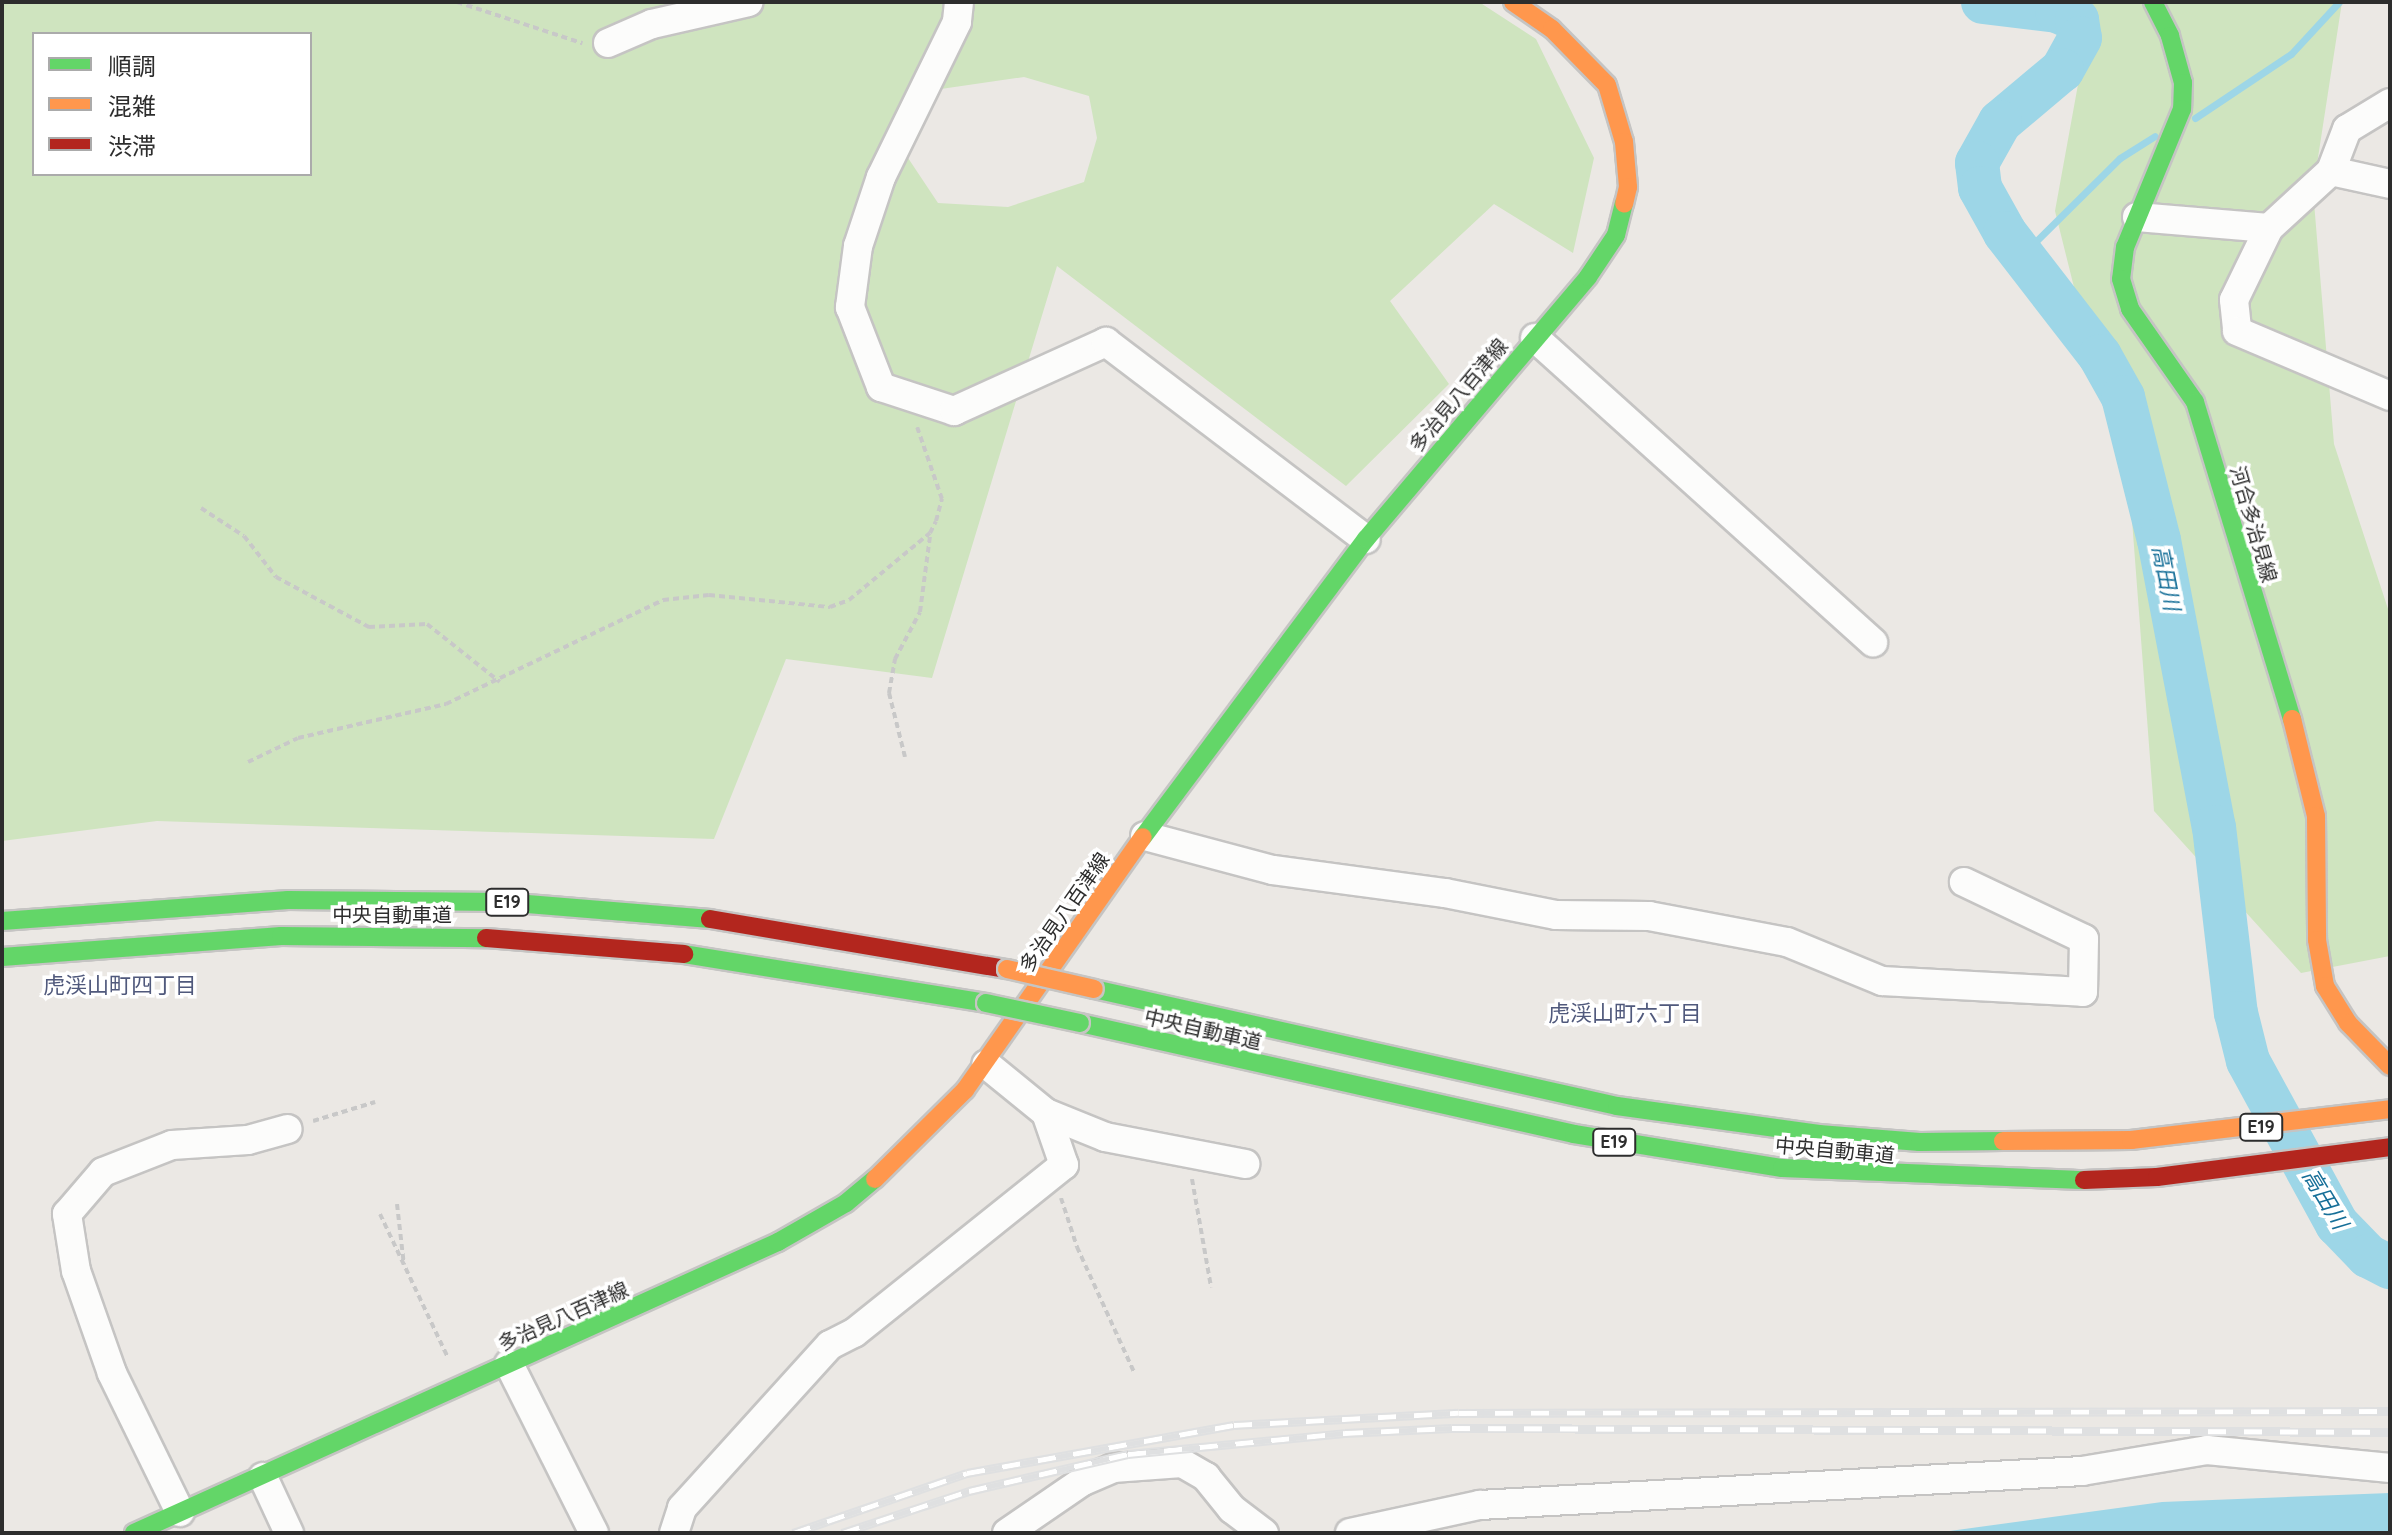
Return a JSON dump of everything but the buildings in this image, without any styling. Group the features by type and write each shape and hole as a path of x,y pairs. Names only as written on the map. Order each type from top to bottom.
{"main road":[{"name":"多治見八百津線","path":"134,1533 778,1242 846,1203 914,1143 986,1064 1084,917 1366,539 1588,277 1616,235 1628,187 1624,142 1607,85 1552,29 1513,2"},
{"name":"河合多治見線","path":"2153,2 2176,60 2182,109 2125,247 2121,279 2130,309 2195,402 2238,555 2292,719 2316,816 2317,940 2325,986 2348,1023 2390,1066"},
{"name":"中央自動車道","path":"2,921 288,900 602,907 793,931 1007,969 1518,1086 1720,1123 1920,1142 2131,1140 2390,1109"},
{"path":"2,913 59,915"},
{"name":"中央自動車道","path":"2,957 281,936 516,938 727,958 986,1003 1559,1131 1782,1168 1976,1180 2157,1177 2390,1147"}],"street":[{"path":"608,43 652,24 749,2"},
{"path":"959,2 957,22 881,177 858,246 850,307 881,387 954,411 1106,342 1366,539"},
{"path":"2390,103 2347,129 2331,171 2269,228 2234,300 2237,331 2390,396"},
{"path":"2331,171 2390,184"},
{"path":"2137,217 2269,228"},
{"path":"1535,338 1873,642"},
{"path":"1145,836 1273,870 1445,893 1556,915 1649,916 1787,942 1882,981 2083,992 2084,939 1964,882"},
{"path":"986,1064 1046,1113 1105,1137 1245,1164"},
{"path":"674,1533 682,1508 830,1345 854,1333 1064,1165 1046,1113"},
{"path":"180,1512 112,1373 76,1271 67,1214 103,1172 130,1161 172,1145 248,1140 288,1129"},
{"path":"509,1364 594,1533"},
{"path":"1350,1533 1480,1505 2082,1471 2207,1450 2390,1468"},
{"path":"1007,1533 1083,1481 1113,1468 1182,1463 1206,1477 1232,1509 1264,1533"},
{"path":"263,1477 289,1533"}],"path":[{"path":"457,2 573,43 608,43"},
{"path":"905,757 889,693 895,659 920,612 930,533 942,499 917,426 928,403"},
{"path":"201,508 244,536 276,577 369,627 427,624 500,682"},
{"path":"248,762 298,738 446,704 500,682 663,600 709,595 830,607 849,600 930,533"},
{"path":"288,1129 375,1102"},
{"path":"1187,1153 1211,1287"},
{"path":"1052,1173 1077,1247 1134,1372"},
{"path":"397,1204 405,1270"},
{"path":"380,1214 462,1386"}],"green space":[{"path":"2,2 1479,2 1536,39 1594,158 1573,253 1494,204 1390,301 1449,384 1346,486 1057,266 932,678 786,659 714,839 157,821 2,841","holes":["1024,77 1089,96 1097,138 1084,182 1008,207 938,203 900,146 934,90"]},
{"path":"2093,2 2342,2 2313,190 2334,444 2390,615 2390,956 2301,973 2154,811 2132,520 2055,211"}],"water":[{"path":"2390,1493 2390,1533 1935,1533 2162,1502"}],"waterway":[{"name":"高田川","path":"1983,2 2057,11 2077,20 2080,38 2062,70 2000,122 1977,163 1980,188 2005,233 2100,356 2123,397 2159,540 2214,827 2236,1013 2248,1061 2337,1224 2368,1256 2390,1267"},
{"path":"2195,118 2291,54 2339,2"},
{"path":"2023,254 2120,158 2155,136"}],"railway":[{"path":"793,1533 967,1473 1234,1425 1459,1413 2390,1411"},
{"path":"842,1533 969,1491 1128,1454 1345,1433 1452,1428 2390,1432"}],"traffic: fast":[{"path":"2153,2 2170,36 2183,83 2182,109 2125,247 2121,279 2130,309 2195,402 2292,719"},
{"path":"1143,837 1366,539 1588,277 1616,235 1624,204"},
{"path":"2,921 288,900 503,902 710,919"},
{"path":"2,957 281,936 486,938"},
{"path":"684,954 986,1003"},
{"path":"1094,989 1617,1106 1819,1134 1920,1142 2003,1141"},
{"path":"986,1003 1080,1023"},
{"path":"1080,1023 1574,1134 1782,1168 2084,1180"},
{"path":"134,1533 778,1242 846,1203 875,1179"}],"traffic: slow":[{"path":"1513,2 1552,29 1607,85 1624,142 1628,187 1624,204"},
{"path":"2292,719 2316,816 2317,940 2325,986 2348,1023 2390,1066"},
{"path":"875,1179 965,1090 1143,837"},
{"path":"1007,969 1094,989"},
{"path":"2003,1141 2131,1140 2390,1109"}],"traffic: jam":[{"path":"710,919 1007,969"},
{"path":"486,938 684,954"},
{"path":"2084,1180 2157,1177 2390,1147"}],"district":[{"name":"虎渓山町四丁目","path":"120,986"},
{"name":"虎渓山町六丁目","path":"1625,1014"}]}
